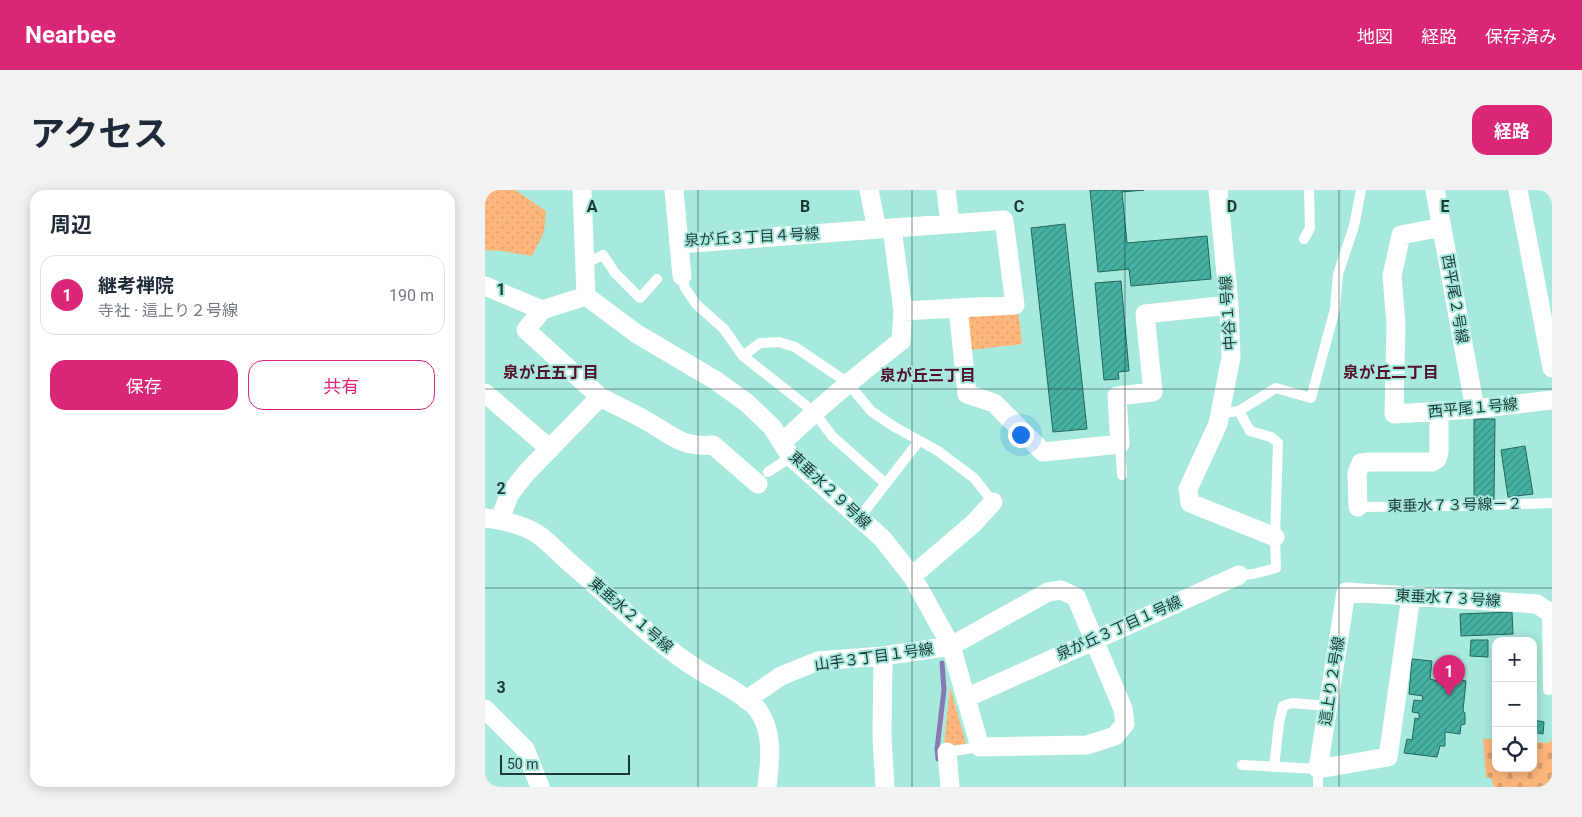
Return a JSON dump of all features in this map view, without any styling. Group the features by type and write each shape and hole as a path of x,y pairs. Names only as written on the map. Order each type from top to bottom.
{"street":[{"path":"582,190 586,296 542,310 526,330 600,397 647,420 672,437 698,446 713,445 763,478"},
{"name":"泉が丘３丁目４号線","path":"674,190 679,244 1004,220 1015,305 958,308"},
{"path":"787,450 814,412 847,383 901,341 903,312 885,228 869,190"},
{"path":"946,190 950,224"},
{"name":"中谷１号線","path":"1217,190 1229,305 1231,357 1218,424 1188,489 1190,503 1275,537"},
{"name":"西平尾２号線","path":"1435,190 1475,409"},
{"path":"1518,190 1550,349 1552,368"},
{"name":"西平尾１号線","path":"1442,227 1401,235 1392,276 1395,324 1394,414 1475,409 1552,400"},
{"path":"679,244 682,276"},
{"path":"485,286 542,310"},
{"name":"東垂水２９号線","path":"586,296 637,334 715,380 747,403 772,427 787,450 882,538 912,576 951,646 980,747"},
{"path":"903,312 958,308 967,394 994,403 1043,452 1120,444 1117,396 1153,392 1145,314 1229,305"},
{"path":"485,393 550,449"},
{"path":"492,519 509,495 600,397"},
{"path":"1358,507 1357,473 1361,463 1432,462 1437,459 1439,452 1439,412"},
{"path":"912,576 974,522 993,502"},
{"name":"東垂水２１号線","path":"492,519 535,533 594,582 647,632 699,670 731,689 758,709 769,732 770,761 767,787"},
{"name":"泉が丘３丁目１号線","path":"965,698 1239,575"},
{"path":"951,646 1048,592 1061,590 1076,596 1123,709 1125,724 1115,736 1087,745 980,747"},
{"name":"東垂水７３号線","path":"1346,592 1537,604 1550,611"},
{"name":"這上り２号線","path":"1318,778 1346,592"},
{"path":"1318,778 1387,757 1411,596"},
{"name":"山手３丁目１号線","path":"746,700 781,676 818,661 883,656 951,646"},
{"path":"883,656 882,737 885,787"},
{"path":"485,709 525,749 540,787"},
{"path":"947,752 950,787"}],"lane":[{"path":"1304,239 1310,228 1309,190"},
{"path":"1220,413 1239,411 1276,388 1311,398 1335,309 1338,274 1354,226 1361,190"},
{"path":"584,264 603,255 615,273 639,298 657,279"},
{"path":"682,276 685,288 696,304 725,329 743,356 814,412 833,436 885,484"},
{"path":"743,356 760,343 779,342 795,347 847,383 871,411 893,426 938,451 973,478 993,502"},
{"path":"1239,411 1251,431 1271,437 1278,444 1275,537"},
{"path":"860,517 919,441"},
{"path":"1120,444 1122,475"},
{"path":"763,478 787,450"},
{"name":"東垂水７３号線－２","path":"1358,507 1552,503"},
{"name":"泉が丘３丁目１号線","path":"1239,575 1253,574 1276,568 1275,537"},
{"name":"東垂水７３号線","path":"1550,611 1549,690 1552,689"},
{"path":"1274,767 1283,706 1292,703 1328,706"},
{"path":"947,752 980,747"},
{"path":"1242,765 1274,767 1318,778"}],"green space":[{"path":"485,190 515,190 546,211 544,232 532,256 485,250"},
{"path":"1018,310 1022,344 970,350 967,320 974,312"},
{"path":"950,687 966,744 944,746"},
{"path":"1483,739 1492,739 1492,772 1537,772 1537,742 1549,743 1552,739 1552,787 1494,787 1491,778 1486,777"}],"building":[{"path":"1090,190 1144,190 1122,192 1127,243 1207,236 1211,279 1131,286 1129,269 1098,272"},
{"path":"1065,224 1087,429 1053,432 1031,228"},
{"path":"1121,281 1129,371 1118,372 1119,379 1104,380 1095,283"},
{"path":"1474,419 1495,419 1494,501 1474,501"},
{"path":"1525,446 1533,494 1508,497 1501,450"},
{"path":"1512,612 1513,634 1461,636 1460,614"},
{"path":"1471,640 1488,640 1488,657 1470,656"},
{"path":"1412,659 1432,661 1430,679 1437,681 1437,676 1466,681 1463,711 1465,713 1465,724 1461,725 1460,734 1445,732 1445,746 1440,746 1437,757 1404,753 1407,739 1412,740 1415,718 1419,719 1419,713 1412,712 1414,700 1422,701 1423,696 1409,694"},
{"path":"1537,721 1544,722 1543,734 1537,733"}],"waterway":[{"path":"938,759 937,749 944,690 942,663"}],"place":[{"name":"継考禅院","path":"1449,696"}],"district":[{"name":"泉が丘五丁目","path":"551,372"},
{"name":"泉が丘二丁目","path":"1391,372"},
{"name":"泉が丘三丁目","path":"928,375"}]}
